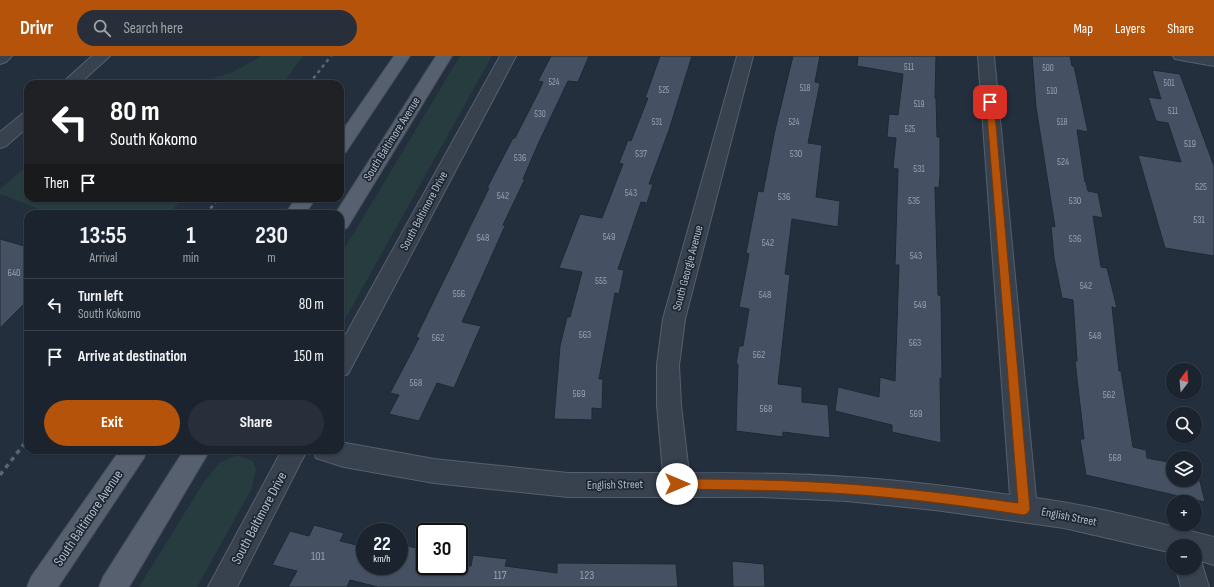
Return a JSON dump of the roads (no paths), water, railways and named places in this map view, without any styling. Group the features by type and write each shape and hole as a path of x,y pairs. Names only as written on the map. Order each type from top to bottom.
{"main road":[{"path":"344,142 402,56"},
{"name":"South Baltimore Avenue","path":"344,217 444,56"},
{"name":"South Baltimore Avenue","path":"41,587 132,454"},
{"path":"113,587 196,454"}],"street":[{"path":"0,59 4,56"},
{"path":"74,80 102,56"},
{"name":"South Baltimore Drive","path":"344,360 508,56"},
{"name":"South Georgie Avenue","path":"677,484 669,405 668,371 674,319 745,56"},
{"path":"986,56 1024,509"},
{"path":"1181,56 1214,61"},
{"path":"0,142 24,121"},
{"name":"South Baltimore Drive","path":"222,587 293,454"},
{"name":"English Street","path":"340,454 434,471 496,479 568,485 761,485 847,489 934,497 1071,517 1144,532 1166,542"},
{"name":"English Street","path":"1202,551 1214,550"},
{"path":"1192,575 1195,587"}],"railway":[{"path":"312,80 331,56"},
{"path":"209,210 216,202"},
{"path":"0,475 24,444"}]}
